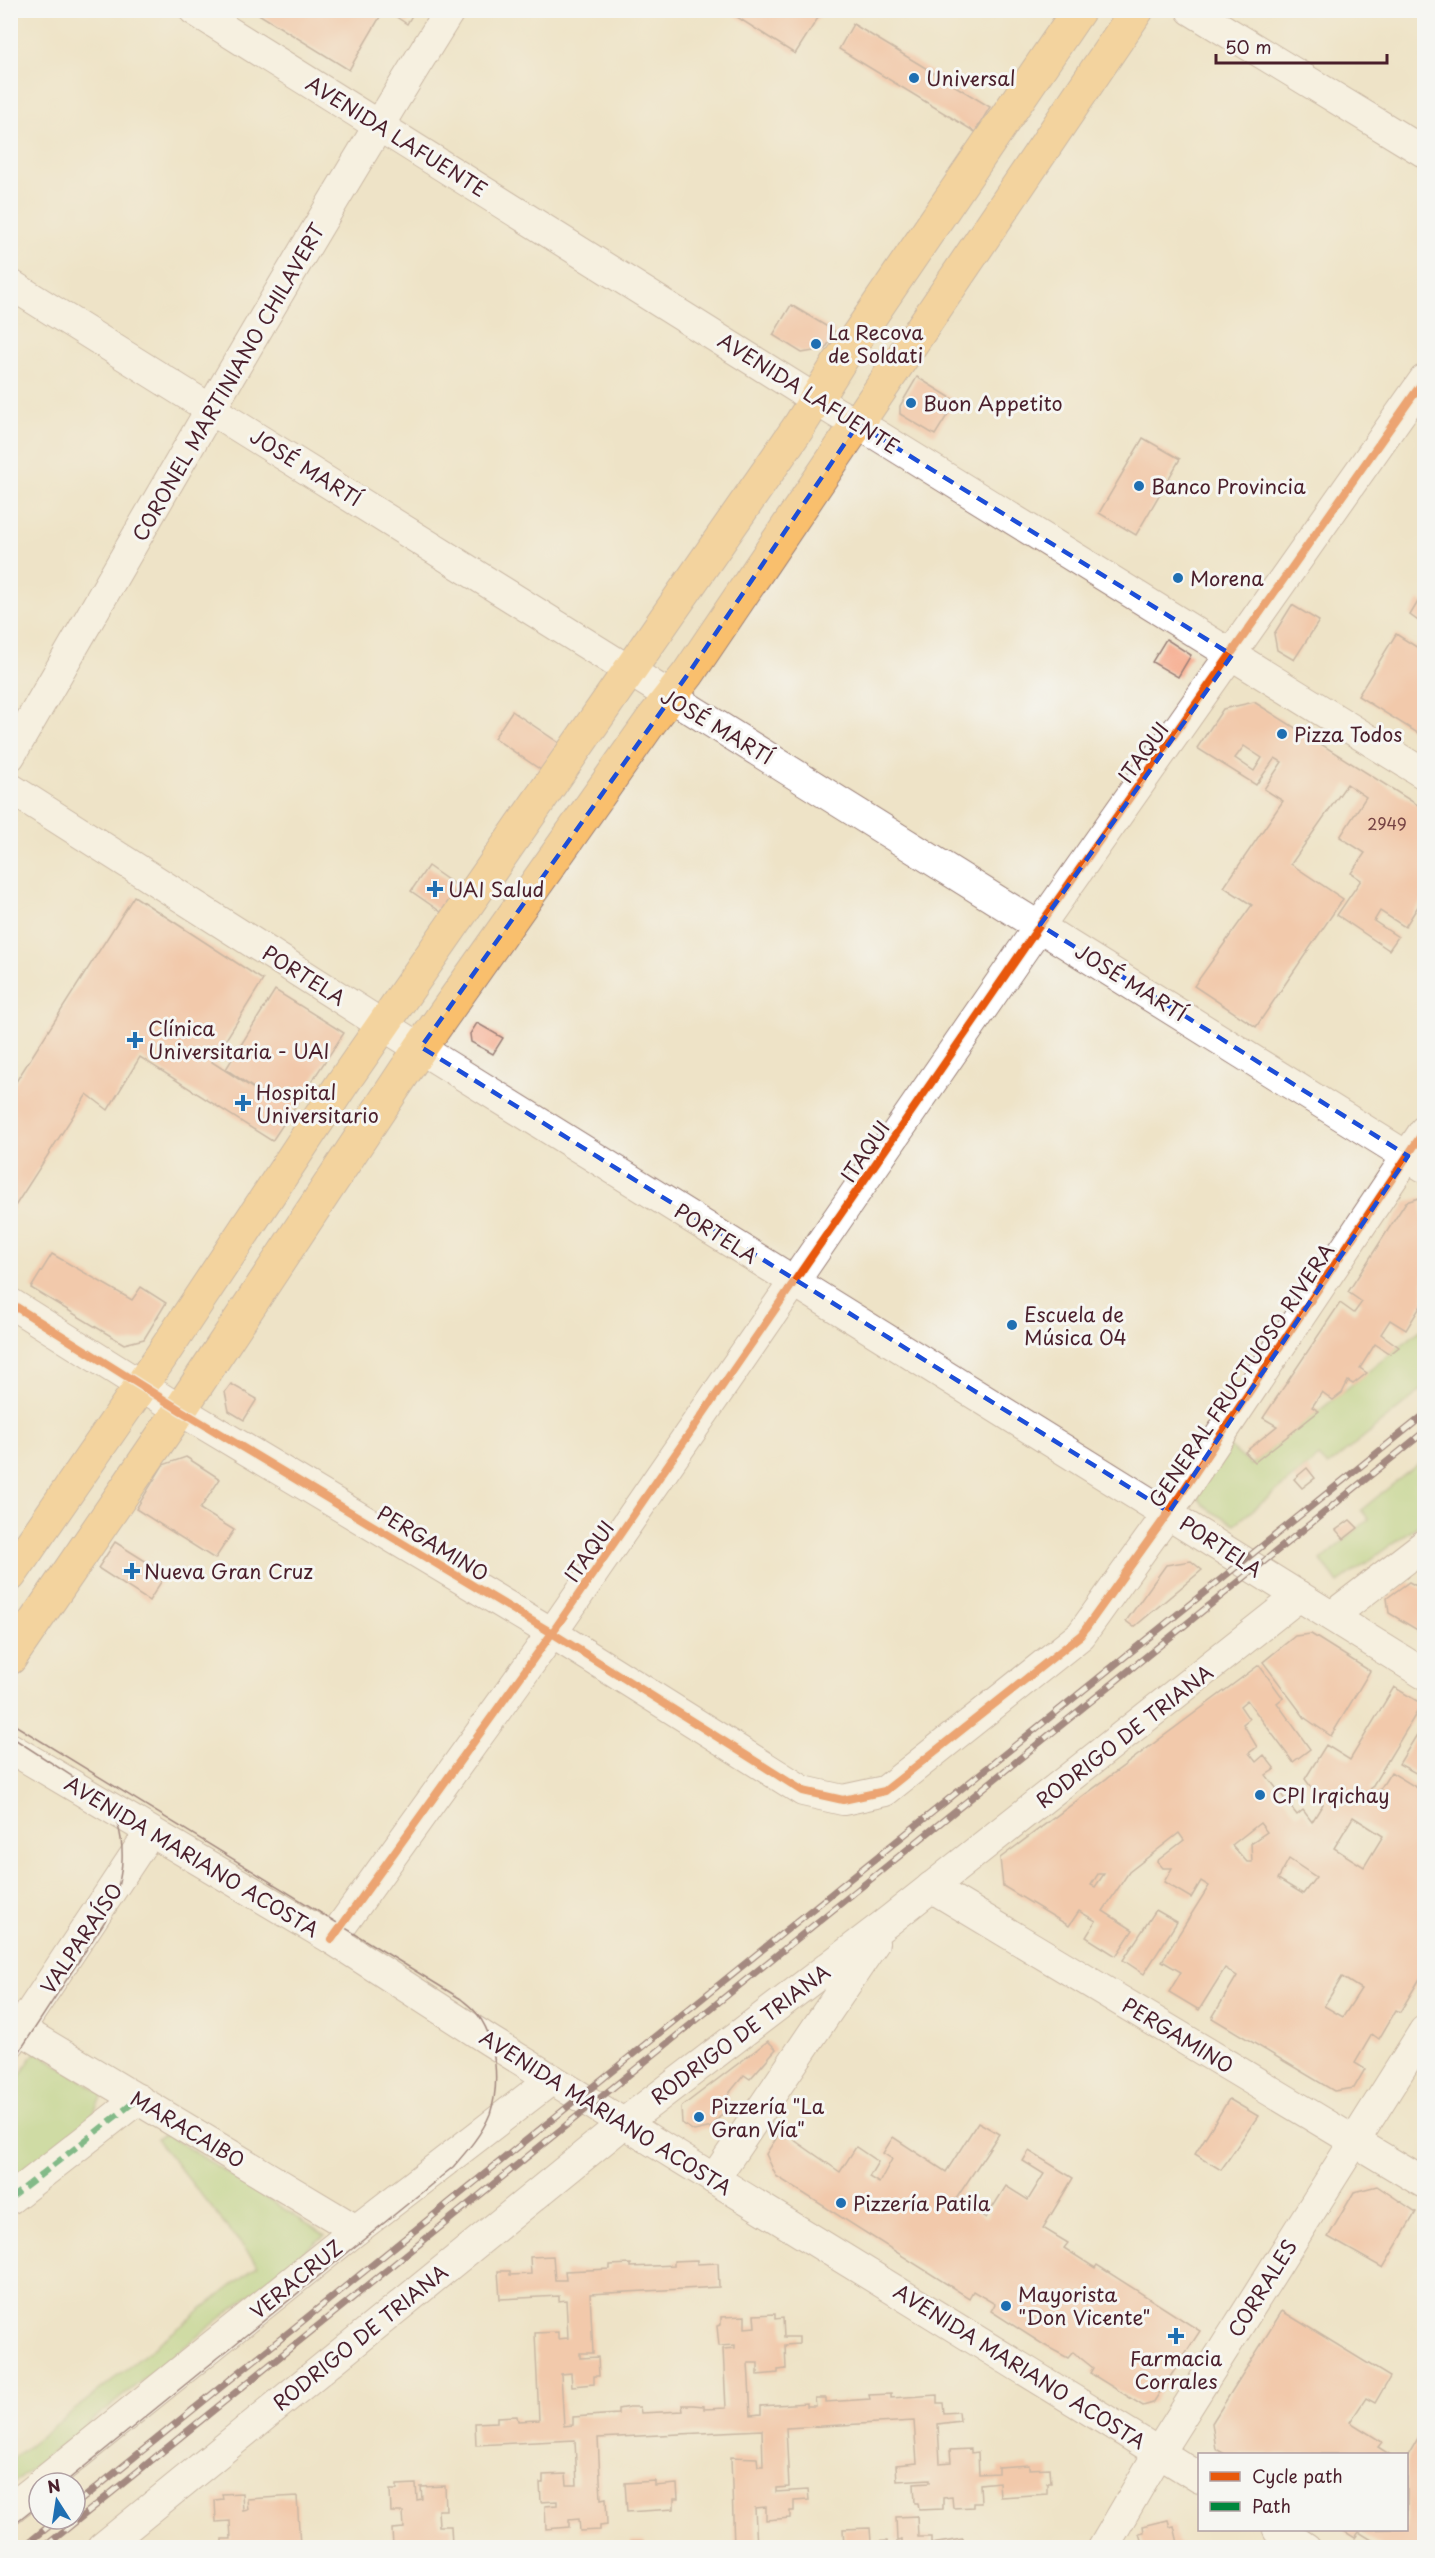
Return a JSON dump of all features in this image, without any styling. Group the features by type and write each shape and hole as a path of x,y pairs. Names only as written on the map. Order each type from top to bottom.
{"main road":[{"path":"10,1575 342,1084 816,399 1079,10"},
{"path":"10,1658 180,1410 421,1047 669,696 688,674 1137,10"}],"street":[{"name":"AVENIDA LAFUENTE","path":"194,10 816,399 1425,774"},
{"name":"CORONEL MARTINIANO CHILAVERT","path":"10,756 379,124 450,10"},
{"path":"1191,10 1425,152"},
{"name":"JOSÉ MARTÍ","path":"10,284 212,408 628,672 1040,925 1416,1162"},
{"name":"ITAQUI","path":"332,1940 552,1634 1040,925 1425,380"},
{"name":"PORTELA","path":"10,788 384,1026 1169,1512 1425,1674"},
{"name":"GENERAL FRUCTUOSO RIVERA","path":"843,1800 885,1791 1081,1635 1416,1162 1425,1131"},
{"name":"PERGAMINO","path":"10,1303 180,1410 552,1634 802,1791 843,1800"},
{"path":"1332,1616 1425,1545"},
{"name":"RODRIGO DE TRIANA","path":"102,2547 624,2123 890,1920 1299,1596"},
{"name":"AVENIDA MARIANO ACOSTA","path":"10,1748 332,1940 552,2079 1198,2477"},
{"name":"VALPARAÍSO","path":"15,2036 150,1832"},
{"name":"PERGAMINO","path":"931,1887 1425,2183"},
{"path":"714,2179 890,1920"},
{"name":"CORRALES","path":"1103,2547 1159,2452 1425,2031"},
{"name":"MARACAIBO","path":"15,2036 138,2099 356,2230"},
{"name":"VERACRUZ","path":"57,2471 356,2230 552,2079"},
{"path":"10,2199 138,2099"},
{"name":"VERACRUZ","path":"10,2509 27,2495"},
{"path":"1281,2531 1306,2547"}],"highlighted area":[{"path":"858,424 1232,655 1040,925 1408,1156 1169,1512 421,1047 688,674"}],"green space":[{"path":"1424,1327 1424,1388 1328,1466 1319,1457 1235,1524 1212,1512 1202,1503 1196,1492 1225,1443 1251,1465"},
{"path":"1424,1459 1424,1521 1338,1583 1321,1560 1369,1519 1361,1510"},
{"path":"36,2051 103,2094 90,2119 11,2184 11,2089"},
{"path":"166,2134 325,2235 11,2485 11,2460 258,2265 156,2139"}],"building":[{"path":"252,10 384,10 349,70"},
{"path":"386,10 415,10 407,24"},
{"path":"726,10 823,10 795,54"},
{"name":"Universal","path":"853,24 990,107 975,132 839,49"},
{"path":"791,305 836,332 825,349 802,353 773,335"},
{"path":"917,377 956,401 935,435 900,414 900,406"},
{"name":"Banco Provincia","path":"1143,438 1180,459 1136,535 1099,513"},
{"path":"1419,600 1424,603 1424,625 1410,615"},
{"path":"1292,605 1319,621 1294,660 1277,650 1274,634"},
{"path":"1396,634 1418,648 1424,639 1424,737 1358,696"},
{"path":"1166,639 1191,655 1178,677 1152,662"},
{"path":"1254,702 1424,809 1424,897 1405,927 1380,911 1374,921 1398,937 1389,950 1337,915 1361,880 1351,873 1365,853 1340,837 1366,797 1347,784 1291,864 1343,899 1256,1027 1194,986 1252,905 1224,887 1283,801 1264,789 1282,762 1275,758 1256,785 1197,748 1223,709","holes":["1244,746 1262,758 1254,771 1235,758"]},
{"path":"512,711 559,743 541,770 494,738"},
{"name":"UAI Salud","path":"428,866 458,887 441,912 411,891"},
{"name":"Clínica Universitaria - UAI","path":"134,896 263,980 212,1062 271,1100 226,1069 275,990 344,1033 272,1141 140,1057 108,1110 87,1094 10,1214 10,1091"},
{"path":"477,1023 503,1038 493,1054 471,1042 470,1034"},
{"path":"1422,1197 1424,1305 1422,1304 1406,1330 1390,1320 1381,1334 1399,1347 1390,1354 1375,1344 1360,1368 1367,1373 1353,1384 1348,1381 1342,1393 1333,1400 1322,1392 1312,1407 1319,1411 1255,1462 1245,1452 1277,1426 1263,1418 1340,1303 1354,1313 1362,1302 1348,1292 1406,1202"},
{"path":"52,1254 132,1300 141,1287 166,1303 144,1339 124,1344 31,1288"},
{"path":"231,1384 257,1399 244,1420 229,1411 225,1392"},
{"path":"186,1457 220,1479 200,1509 234,1530 215,1559 136,1509 163,1465"},
{"path":"1307,1468 1315,1478 1302,1488 1294,1479"},
{"path":"1350,1520 1358,1528 1344,1539 1336,1530"},
{"name":"Nueva Gran Cruz","path":"115,1542 166,1574 149,1601 98,1568"},
{"path":"1191,1561 1202,1570 1134,1627 1126,1621 1166,1565"},
{"path":"1409,1582 1424,1590 1424,1634 1389,1613 1387,1598"},
{"path":"1311,1634 1370,1671 1331,1736 1305,1718 1263,1662 1295,1636"},
{"path":"1259,1665 1283,1698 1277,1703 1310,1749 1293,1762 1247,1700 1240,1706 1249,1719 1243,1724 1257,1747 1249,1753 1256,1762 1264,1755 1275,1769 1266,1775 1297,1815 1303,1810 1312,1822 1323,1804 1305,1779 1326,1745 1350,1760 1394,1687 1422,1704 1370,1790 1377,1794 1391,1772 1417,1788 1419,1783 1424,1786 1424,1972 1400,2012 1396,2010 1379,2039 1372,2034 1355,2063 1365,2069 1354,2088 1334,2091 1212,2018 1237,1976 1225,1968 1199,2010 1169,1992 1181,1972 1162,1961 1209,1886 1201,1881 1191,1898 1164,1882 1172,1868 1163,1868 1157,1861 1184,1840 1179,1833 1129,1872 1103,1911 1133,1930 1116,1956 1086,1937 1096,1921 1079,1911 1069,1926 1003,1886 1000,1858","holes":["1353,1817 1383,1836 1364,1867 1334,1848","1260,1823 1267,1832 1251,1843 1252,1862 1247,1862 1232,1845","1289,1859 1316,1877 1303,1894 1278,1879","1098,1874 1104,1874 1095,1887 1091,1885","1342,1977 1361,1989 1343,2017 1324,2006"]},
{"path":"1424,1723 1424,1774 1423,1777 1399,1764"},
{"path":"1156,1910 1177,1922 1144,1974 1123,1960"},
{"path":"768,2041 776,2049 750,2079 744,2075 726,2097 731,2102 712,2127 694,2131 682,2123 681,2107"},
{"path":"1229,2099 1258,2116 1221,2170 1195,2154"},
{"path":"978,2122 999,2134 956,2199 986,2218 1006,2186 1028,2200 1044,2174 1023,2161 1029,2151 1073,2178 1043,2228 1068,2243 1064,2248 1095,2268 1097,2265 1200,2331 1153,2403 1143,2406 1090,2373 1093,2368 1073,2352 1068,2358 1044,2345 991,2311 995,2304 973,2291 969,2298 776,2176 766,2154 781,2131 840,2172 856,2147 878,2162 869,2177 879,2183 892,2159 883,2153 893,2137 946,2172"},
{"path":"1377,2186 1416,2212 1383,2268 1328,2237 1354,2192"},
{"path":"553,2256 555,2280 566,2280 565,2271 610,2269 610,2265 631,2264 631,2267 674,2265 674,2261 697,2260 697,2264 718,2263 719,2287 590,2294 593,2353 580,2353 580,2358 598,2357 599,2376 594,2376 594,2384 572,2386 571,2373 561,2374 564,2426 573,2425 573,2417 618,2414 618,2409 629,2407 640,2407 641,2413 683,2411 682,2405 704,2406 704,2409 726,2408 723,2349 735,2348 735,2345 719,2346 717,2326 721,2325 721,2317 745,2316 745,2328 755,2327 754,2315 775,2314 775,2319 783,2318 784,2337 799,2337 799,2344 785,2345 786,2369 778,2370 778,2373 758,2375 758,2363 748,2363 751,2415 761,2414 761,2406 807,2403 807,2406 816,2406 815,2398 826,2398 826,2402 870,2399 869,2395 891,2394 891,2398 937,2395 937,2403 943,2403 944,2413 959,2412 960,2421 938,2424 940,2463 951,2462 950,2450 971,2449 971,2453 978,2452 979,2474 998,2473 998,2467 1029,2465 1029,2469 1050,2468 1051,2483 1047,2483 1047,2494 1000,2497 999,2482 980,2484 981,2503 973,2503 973,2507 953,2508 952,2497 943,2498 943,2509 919,2510 918,2503 915,2503 914,2483 930,2482 930,2479 897,2481 896,2465 917,2463 914,2421 786,2428 789,2487 776,2488 776,2492 808,2490 809,2500 794,2501 794,2511 790,2511 790,2518 766,2520 766,2507 755,2508 757,2547 734,2547 731,2457 757,2458 758,2466 763,2466 762,2430 598,2438 601,2499 606,2498 607,2525 600,2526 600,2530 580,2531 579,2519 569,2520 569,2527 546,2529 545,2506 557,2505 557,2501 541,2502 540,2483 543,2483 543,2475 566,2474 567,2485 577,2485 575,2440 476,2445 475,2423 497,2422 497,2417 517,2416 518,2421 539,2420 535,2333 558,2332 558,2339 568,2338 566,2300 559,2301 559,2296 500,2299 498,2271 510,2271 510,2275 531,2274 530,2257"},
{"path":"1282,2311 1390,2377 1375,2403 1366,2398 1350,2422 1382,2442 1378,2447 1387,2453 1223,2453 1216,2449 1212,2423"},
{"path":"1424,2428 1424,2547 1383,2547 1359,2532 1355,2538 1344,2531 1408,2531 1408,2455"},
{"path":"655,2481 655,2486 677,2484 678,2499 674,2499 674,2509 627,2512 625,2483"},
{"path":"416,2484 417,2500 422,2499 421,2487 445,2486 446,2510 438,2510 439,2526 451,2526 452,2545 448,2547 393,2547 392,2529 404,2528 403,2512 391,2512 390,2490 397,2490 397,2485"},
{"path":"242,2493 243,2511 248,2510 247,2499 297,2496 300,2546 222,2547 222,2539 231,2539 230,2521 216,2522 215,2500 223,2499 222,2494"},
{"path":"917,2516 918,2537 931,2537 931,2544 963,2539 963,2547 898,2547 897,2543 902,2543 902,2540 897,2541 896,2517"},
{"path":"1168,2520 1170,2527 1174,2526 1178,2543 1186,2547 1143,2547 1139,2533 1144,2532 1143,2526"},
{"path":"870,2528 871,2542 887,2541 888,2547 844,2547 843,2529"},
{"path":"631,2541 644,2541 645,2547 631,2547"},
{"path":"836,2544 836,2547 813,2547 813,2546"}],"tram line":[{"path":"10,1722 461,1999 475,2011 484,2025 495,2063 495,2090 490,2114 469,2148 453,2167 79,2471"},
{"path":"10,1736 104,1797 113,1812 118,1827 122,1858 117,1890 105,1921 10,2066"},
{"path":"10,2527 27,2514"}],"railway":[{"path":"87,2495 1424,1415"},
{"path":"43,2548 1424,1432"},
{"path":"22,2548 43,2531"}],"marked path":[{"path":"10,2199 138,2099"}],"cycle path":[{"path":"332,1939 552,1633 1040,925 1424,380"},
{"path":"10,1303 180,1410 552,1633 803,1791 843,1800 885,1791 1081,1635 1169,1512 1424,1131"}],"place":[{"name":"Universal","path":"914,78"},
{"name":"La Recova de Soldati","path":"816,344"},
{"name":"Buon Appetito","path":"911,403"},
{"name":"Banco Provincia","path":"1139,486"},
{"name":"Morena","path":"1178,578"},
{"name":"Pizza Todos","path":"1282,734"},
{"name":"UAI Salud","path":"435,889"},
{"name":"Clínica Universitaria - UAI","path":"135,1040"},
{"name":"Hospital Universitario","path":"243,1103"},
{"name":"Escuela de Música 04","path":"1012,1325"},
{"name":"Nueva Gran Cruz","path":"132,1571"},
{"name":"CPI Irqichay","path":"1260,1795"},
{"name":"Pizzería \"La Gran Vía\"","path":"699,2117"},
{"name":"Pizzería Patila","path":"841,2203"},
{"name":"Mayorista \"Don Vicente\"","path":"1006,2306"},
{"name":"Farmacia Corrales","path":"1176,2336"}]}
